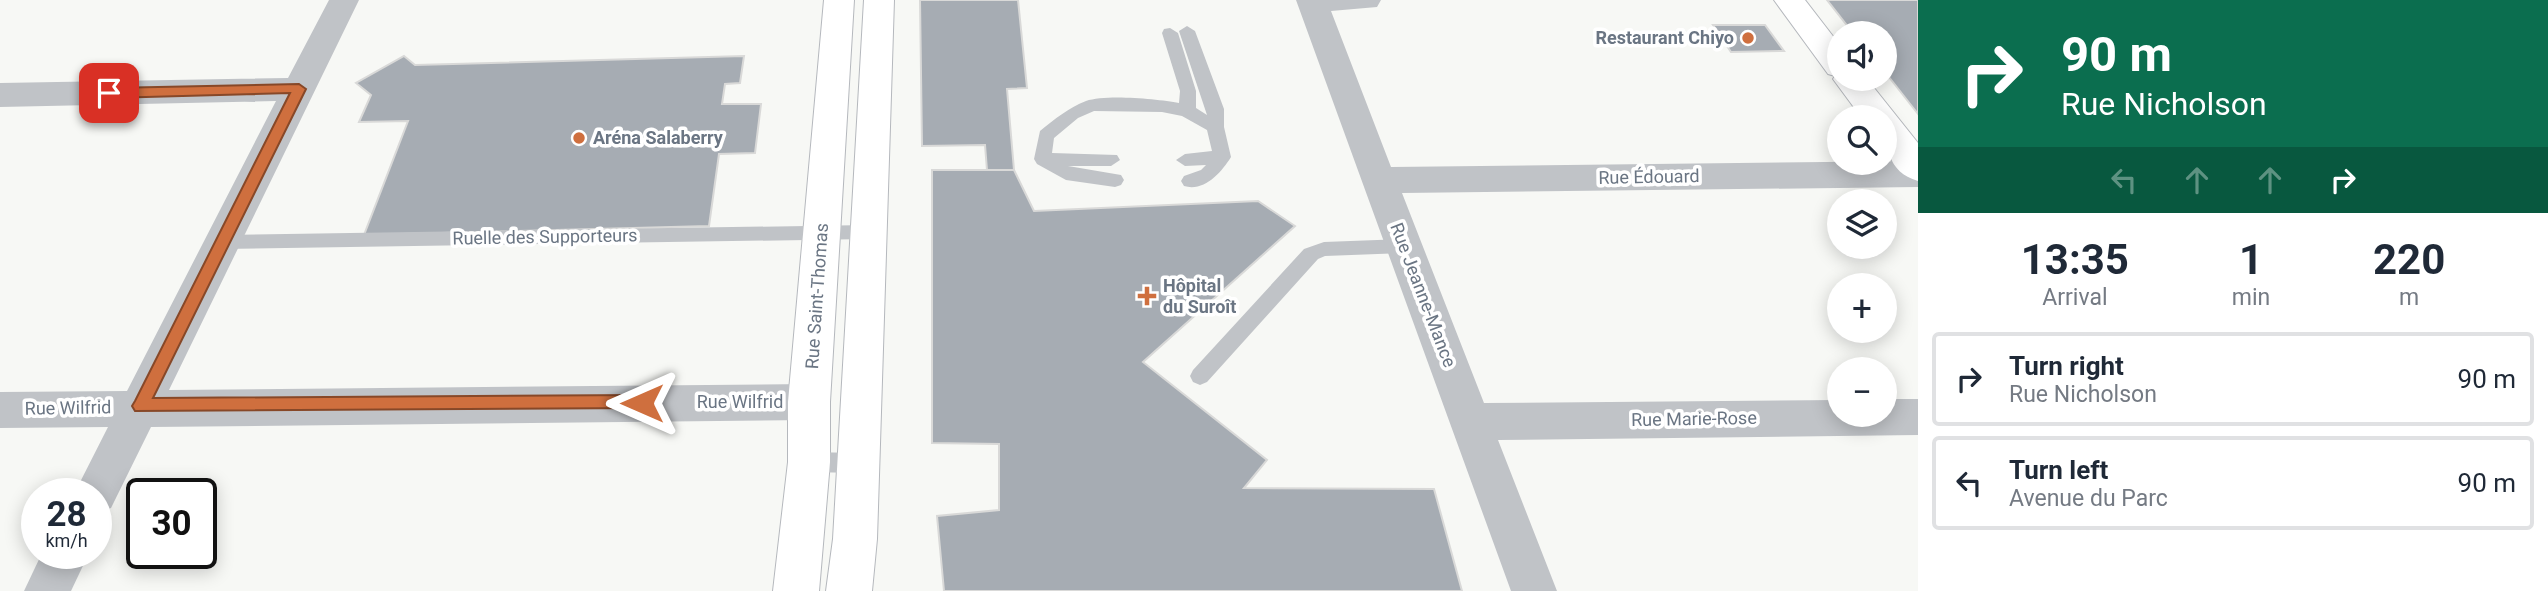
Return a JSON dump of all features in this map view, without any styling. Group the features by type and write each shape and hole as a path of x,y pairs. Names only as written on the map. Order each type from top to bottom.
{"street":[{"path":"104,478 344,0"},
{"name":"Rue Saint-Thomas","path":"796,591 809,462 809,401 839,0"},
{"path":"849,591 876,118 879,0"},
{"path":"1312,1 1366,0"},
{"path":"1789,0 1827,50"},
{"name":"Rue Jeanne-Mance","path":"1312,1 1534,591"},
{"path":"0,95 299,89"},
{"path":"1858,91 1870,105"},
{"path":"1897,142 1918,171"},
{"name":"Rue Édouard","path":"1379,180 1918,171"},
{"name":"Rue Wilfrid","path":"0,410 141,406 809,401"},
{"name":"Rue Marie-Rose","path":"1471,422 1918,416"},
{"path":"47,591 58,569"}],"lane":[{"path":"1179,32 1188,91 1187,111"},
{"path":"1179,32 1216,109 1215,127 1222,157"},
{"path":"1043,159 1046,135 1072,114 1092,106 1162,107 1187,111 1215,127"},
{"path":"1185,160 1222,157"},
{"path":"1190,181 1207,175 1222,157"},
{"path":"1043,159 1111,160"},
{"path":"1043,159 1066,173 1115,180"},
{"name":"Ruelle des Supporteurs","path":"222,242 868,232"},
{"path":"1200,376 1311,254 1324,250 1404,246"},
{"path":"809,462 858,463"}],"building":[{"path":"920,0 1018,0 1027,88 1007,89 1014,170 987,170 985,145 922,146"},
{"path":"1827,0 1918,0 1918,114 1897,87 1897,21 1844,21"},
{"name":"Restaurant Chiyo","path":"1713,25 1765,25 1784,51 1731,52"},
{"name":"Aréna Salaberry","path":"404,56 415,65 744,56 740,83 725,84 722,104 761,104 755,153 719,154 709,226 364,235 408,121 359,122 371,95 356,83"},
{"name":"Hôpital du Suroît","path":"932,170 1014,170 1034,211 1258,201 1295,226 1143,362 1267,460 1244,488 1434,489 1462,591 944,591 937,516 999,510 999,444 932,443"}],"place":[{"name":"Restaurant Chiyo","path":"1748,38"},
{"name":"Aréna Salaberry","path":"579,138"},
{"name":"Hôpital du Suroît","path":"1147,296"}],"route":[{"path":"109,93 299,89 141,406 642,403"}]}
